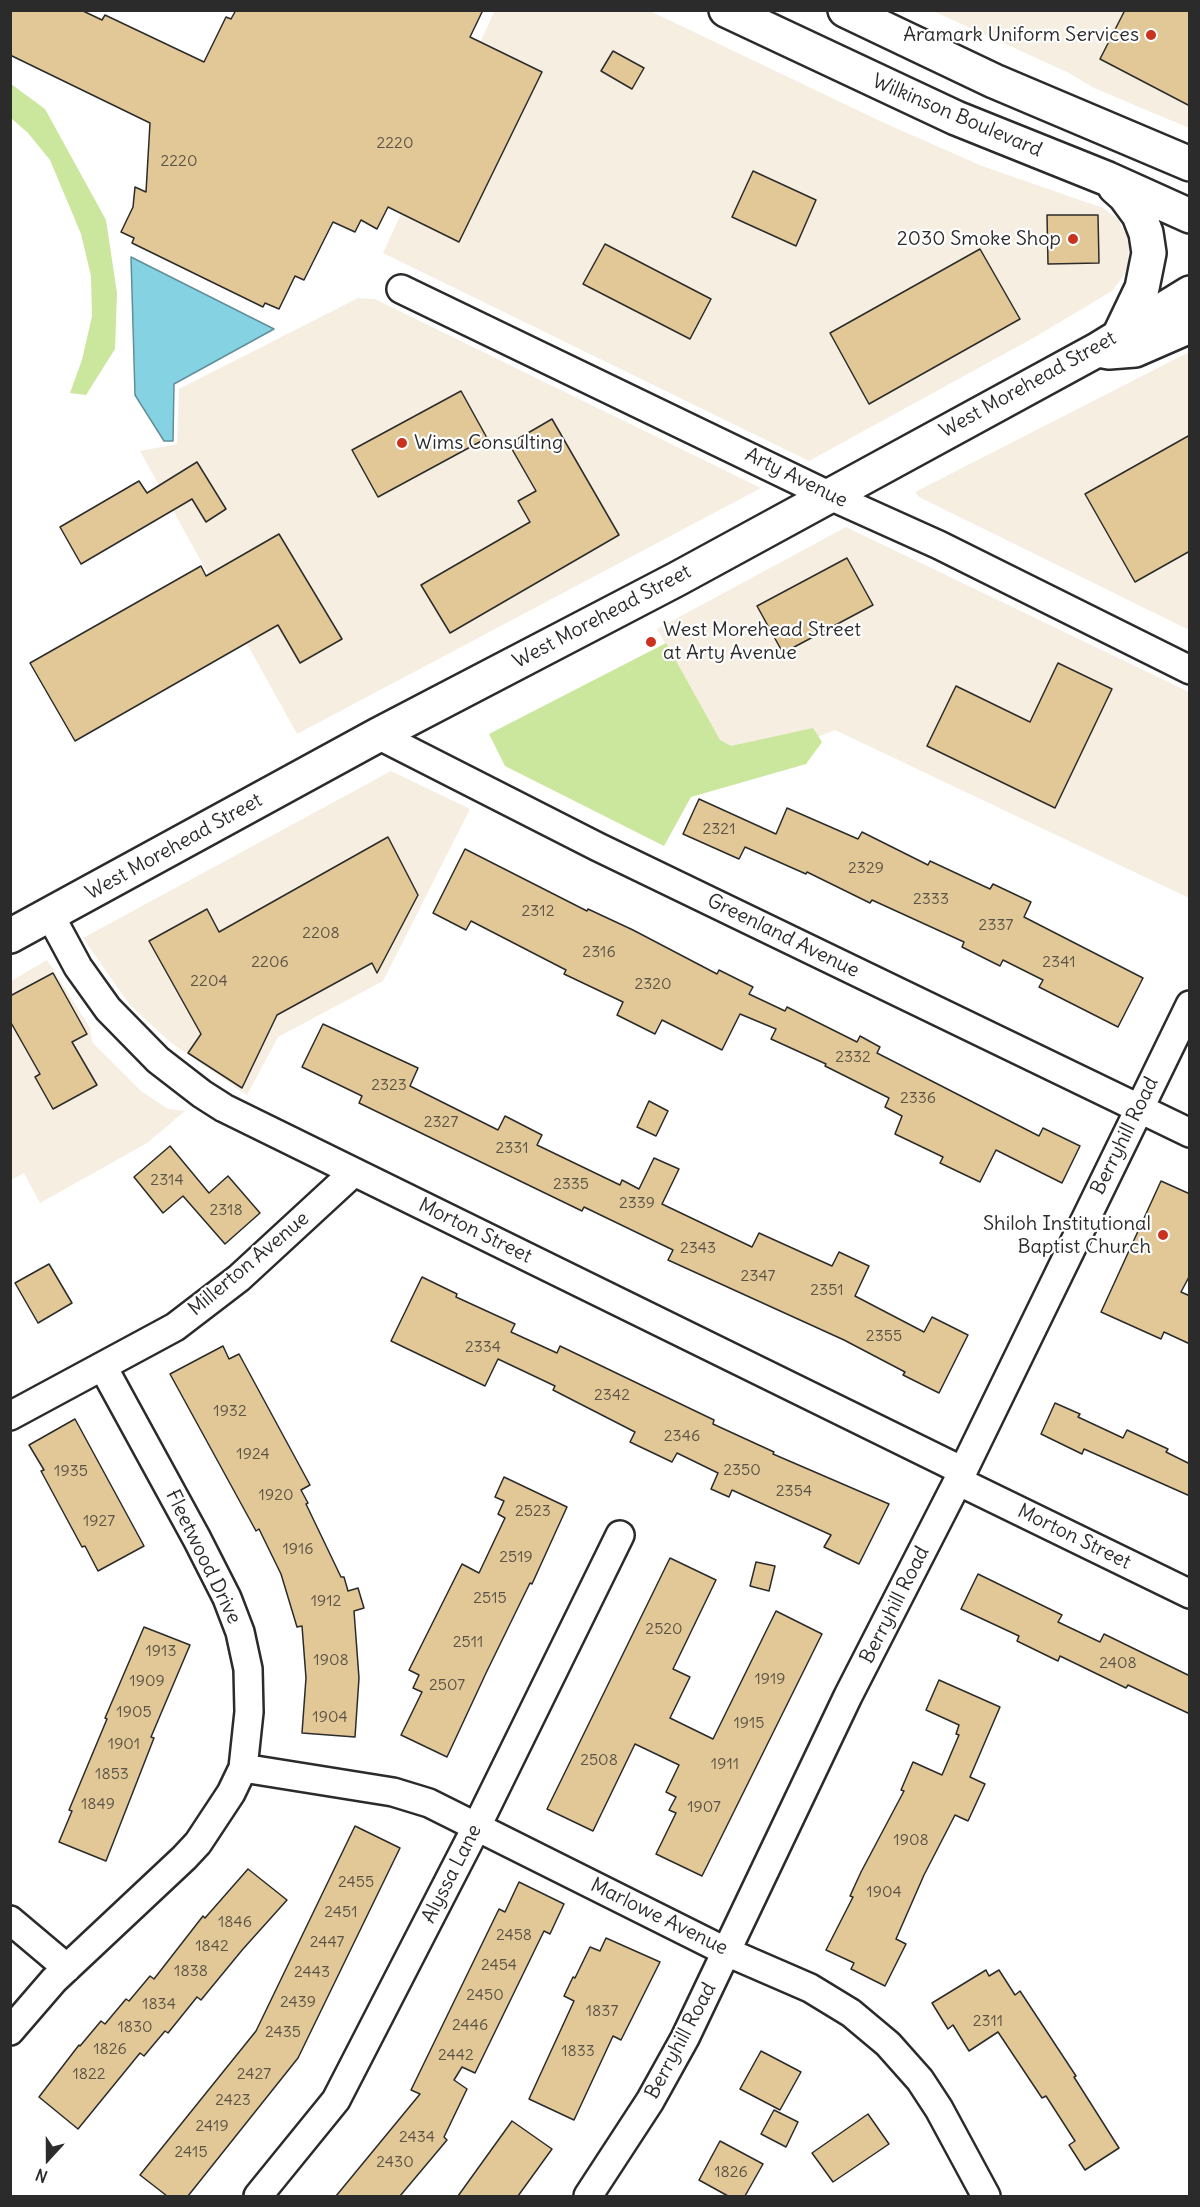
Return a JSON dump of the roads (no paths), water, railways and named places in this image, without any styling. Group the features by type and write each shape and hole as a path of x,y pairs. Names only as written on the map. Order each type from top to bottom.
{"main road":[{"name":"Wilkinson Boulevard","path":"726,10 956,118 1190,216"},
{"path":"845,10 994,81 1190,164"},
{"path":"1082,169 1107,182 1125,196 1139,215 1148,243 1149,253 1145,279 1108,342 1115,352 1135,350 1190,326"},
{"name":"West Morehead Street","path":"10,936 378,735 677,579 1108,342 1190,293"}],"street":[{"name":"Arty Avenue","path":"401,289 828,495 939,545 1190,670"},
{"name":"Greenland Avenue","path":"378,735 609,852 1190,1133"},
{"name":"Morton Street","path":"50,915 78,966 108,1009 158,1060 224,1108 1190,1593"},
{"name":"Berryhill Road","path":"588,2196 650,2101 685,2038 848,1696 960,1476 1190,1005"},
{"name":"Millerton Avenue","path":"10,1416 175,1327 239,1278 354,1172"},
{"name":"Fleetwood Drive","path":"10,2031 21,2016 67,1968 198,1843 231,1793 243,1768 249,1691 248,1670 240,1632 227,1598 202,1548 103,1367"},
{"name":"Alyssa Lane","path":"258,2196 336,2100 477,1826 620,1535"},
{"name":"Marlowe Avenue","path":"243,1768 393,1792 429,1803 727,1952 810,1988 851,2013 888,2044 920,2080 939,2109 986,2196"},
{"path":"10,1920 67,1968"}],"water":[{"path":"131,257 274,329 174,384 173,441 164,441 135,395"}],"place":[{"name":"Aramark Uniform Services","path":"1151,35"},
{"name":"2030 Smoke Shop","path":"1073,239"},
{"name":"Wims Consulting","path":"402,443"},
{"name":"West Morehead Street at Arty Avenue","path":"651,642"},
{"name":"Shiloh Institutional Baptist Church","path":"1163,1235"}]}
